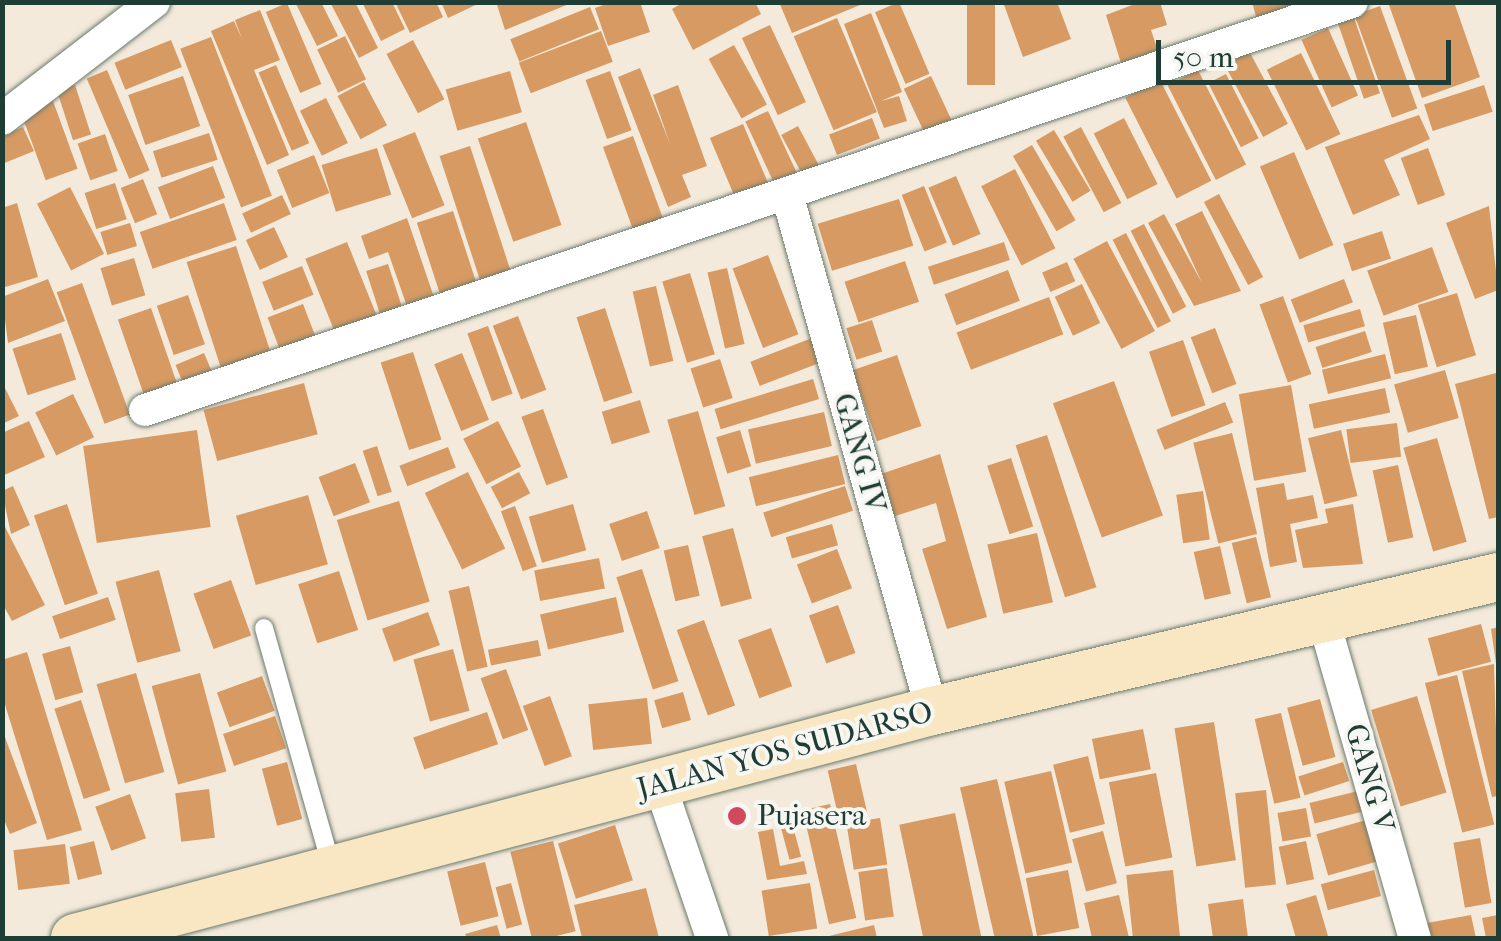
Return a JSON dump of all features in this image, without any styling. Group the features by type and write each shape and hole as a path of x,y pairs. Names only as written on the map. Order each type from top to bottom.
{"main road":[{"name":"JALAN YOS SUDARSO","path":"101,935 332,869 932,711 1498,577"}],"street":[{"path":"2,119 154,2"},
{"path":"145,410 1352,2"},
{"name":"GANG IV","path":"786,194 932,711"},
{"name":"GANG V","path":"1322,618 1416,938"},
{"path":"660,785 712,938"}],"lane":[{"path":"264,628 332,869"}],"building":[{"path":"295,2 321,2 338,36 317,46"},
{"path":"330,2 355,2 378,48 359,58"},
{"path":"362,2 392,2 405,29 381,41"},
{"path":"395,2 436,2 443,17 410,33"},
{"path":"441,2 482,2 448,18"},
{"path":"504,2 574,2 505,30 497,5"},
{"path":"612,2 640,2 650,32 608,46 595,8"},
{"path":"684,2 755,2 761,14 693,50 672,9"},
{"path":"779,2 865,2 865,3 792,33"},
{"path":"899,2 929,74 906,84 875,12"},
{"path":"967,2 995,2 995,85 967,85"},
{"path":"1003,2 1057,2 1071,39 1023,57"},
{"path":"1140,2 1160,2 1167,25 1151,30 1158,51 1121,63 1106,15"},
{"path":"1252,2 1288,2 1293,18 1259,27"},
{"path":"1454,2 1480,77 1422,98 1389,5"},
{"path":"287,3 321,84 300,93 266,12"},
{"path":"1380,6 1417,108 1392,118 1355,15"},
{"path":"590,7 599,29 519,61 510,39"},
{"path":"260,10 280,60 254,70 289,155 267,165 211,31 234,21 242,39 235,20"},
{"path":"1352,12 1380,93 1364,99 1336,18"},
{"path":"871,13 902,92 881,101 899,96 907,121 884,128 844,24"},
{"path":"837,18 877,112 834,130 794,36"},
{"path":"770,25 806,102 778,115 742,38"},
{"path":"1328,28 1358,96 1332,107 1302,40"},
{"path":"601,31 613,62 531,93 519,63"},
{"path":"345,36 366,79 338,93 317,50"},
{"path":"211,37 272,196 241,208 180,49"},
{"path":"171,40 182,67 125,90 114,63"},
{"path":"413,40 444,99 418,113 387,54"},
{"path":"734,45 767,104 742,119 709,59"},
{"path":"1247,47 1288,124 1263,137 1222,60"},
{"path":"1301,53 1340,134 1306,151 1267,70"},
{"path":"276,65 309,143 292,151 259,72"},
{"path":"640,68 670,144 653,95 678,85 707,166 682,175 691,197 668,207 618,77"},
{"path":"107,70 150,170 129,179 87,79"},
{"path":"1198,70 1246,164 1216,180 1168,85"},
{"path":"510,71 522,112 457,131 446,89"},
{"path":"610,71 632,130 607,139 586,80"},
{"path":"1226,74 1259,138 1241,147 1208,83"},
{"path":"183,76 200,126 145,145 128,95"},
{"path":"931,76 953,123 926,136 904,89"},
{"path":"1160,80 1211,181 1177,198 1125,98"},
{"path":"364,82 387,125 361,139 338,96"},
{"path":"75,85 91,134 73,140 57,91"},
{"path":"1484,85 1493,112 1433,131 1424,104"},
{"path":"326,98 348,143 322,156 300,111"},
{"path":"53,101 78,169 46,180 21,113"},
{"path":"768,111 797,173 774,183 745,122"},
{"path":"1419,115 1430,139 1384,160 1400,195 1353,215 1325,147"},
{"path":"872,118 880,139 837,155 829,134"},
{"path":"1124,118 1158,184 1127,199 1094,133"},
{"path":"526,122 561,225 513,242 478,139"},
{"path":"743,124 772,192 739,206 710,138"},
{"path":"798,126 821,170 805,179 781,135"},
{"path":"23,127 34,151 2,164 2,136"},
{"path":"1081,127 1121,203 1104,212 1063,136"},
{"path":"1054,130 1091,191 1073,202 1036,141"},
{"path":"415,132 445,205 412,218 383,145"},
{"path":"209,133 218,160 162,178 153,151"},
{"path":"105,134 118,171 90,180 78,143"},
{"path":"633,136 665,223 635,234 603,147"},
{"path":"1032,145 1076,220 1056,231 1013,156"},
{"path":"470,146 511,273 481,283 440,156"},
{"path":"377,148 391,195 336,212 322,165"},
{"path":"1428,148 1445,195 1418,205 1401,158"},
{"path":"1294,152 1333,245 1299,259 1260,166"},
{"path":"314,155 329,193 292,208 277,170"},
{"path":"213,166 225,198 170,219 158,187"},
{"path":"1015,169 1055,248 1022,266 981,186"},
{"path":"956,176 981,234 953,246 928,188"},
{"path":"143,179 157,214 135,223 121,188"},
{"path":"115,183 127,219 96,229 85,193"},
{"path":"924,186 947,243 925,252 902,195"},
{"path":"70,187 104,254 71,271 37,204"},
{"path":"1219,194 1263,277 1248,285 1204,202"},
{"path":"282,195 291,214 251,233 242,214"},
{"path":"899,199 913,246 832,271 818,224"},
{"path":"17,203 38,277 2,288 2,208"},
{"path":"224,203 237,240 153,269 140,232"},
{"path":"1489,206 1498,290 1475,299 1446,223"},
{"path":"453,211 478,288 442,300 417,223"},
{"path":"1202,211 1241,291 1194,306 1148,223 1164,214 1202,283 1175,224"},
{"path":"407,218 437,306 410,315 388,252 369,259 361,236"},
{"path":"130,223 137,246 107,255 100,232"},
{"path":"1144,224 1186,307 1173,314 1131,231"},
{"path":"274,227 288,257 260,270 246,240"},
{"path":"1382,231 1391,259 1352,271 1343,244"},
{"path":"1126,233 1171,321 1158,328 1113,240"},
{"path":"1107,241 1155,331 1121,349 1073,259"},
{"path":"347,242 378,318 336,335 305,259"},
{"path":"1004,242 1010,260 934,285 928,267"},
{"path":"236,246 273,361 224,377 187,262"},
{"path":"1432,247 1448,292 1384,316 1367,271"},
{"path":"768,255 798,334 763,348 733,269"},
{"path":"134,258 145,295 112,306 101,268"},
{"path":"905,261 919,302 858,322 844,282"},
{"path":"1067,262 1075,281 1050,292 1042,273"},
{"path":"388,264 405,316 383,323 366,271"},
{"path":"302,266 314,295 274,311 262,282"},
{"path":"727,268 745,344 725,348 708,272"},
{"path":"1008,270 1020,301 956,325 945,294"},
{"path":"690,273 715,354 687,363 662,281"},
{"path":"48,279 65,321 8,343 2,297"},
{"path":"1344,279 1353,302 1300,323 1291,299"},
{"path":"82,283 130,415 105,424 57,292"},
{"path":"1082,284 1100,323 1073,336 1055,297"},
{"path":"656,286 673,361 650,366 633,291"},
{"path":"1457,293 1476,355 1437,367 1418,305"},
{"path":"188,295 205,344 174,355 157,306"},
{"path":"1283,296 1311,374 1288,383 1260,305"},
{"path":"1049,297 1063,334 971,370 957,332"},
{"path":"303,304 316,338 280,351 268,318"},
{"path":"151,308 180,392 147,404 118,319"},
{"path":"605,308 633,393 604,402 576,317"},
{"path":"1360,309 1365,326 1308,343 1303,325"},
{"path":"1416,315 1428,367 1395,374 1383,323"},
{"path":"518,316 546,390 521,399 493,326"},
{"path":"872,320 882,351 857,360 846,328"},
{"path":"488,326 513,394 492,401 467,334"},
{"path":"1215,328 1237,384 1212,393 1191,337"},
{"path":"1365,331 1372,352 1322,368 1316,347"},
{"path":"61,333 76,380 28,395 12,349"},
{"path":"812,338 821,362 760,386 750,362"},
{"path":"1183,340 1205,405 1171,417 1149,352"},
{"path":"413,352 441,439 409,450 381,363"},
{"path":"204,353 215,379 186,391 175,365"},
{"path":"462,353 489,420 461,431 434,364"},
{"path":"1385,354 1391,378 1328,394 1322,370"},
{"path":"897,355 921,426 877,441 853,370"},
{"path":"720,359 733,398 703,408 691,369"},
{"path":"1445,370 1459,418 1408,433 1394,385"},
{"path":"1496,373 1498,517 1489,519 1455,384"},
{"path":"813,379 819,399 721,429 715,409"},
{"path":"1114,381 1163,515 1102,538 1053,403"},
{"path":"2,382 19,416 2,424"},
{"path":"304,383 318,434 217,461 204,410"},
{"path":"1291,385 1306,472 1254,481 1239,394"},
{"path":"1385,388 1390,412 1314,429 1309,404"},
{"path":"73,394 94,437 56,456 35,412"},
{"path":"640,400 650,433 612,444 602,412"},
{"path":"1225,402 1233,422 1165,450 1156,430"},
{"path":"543,409 568,478 546,485 521,417"},
{"path":"698,411 725,506 695,515 667,420"},
{"path":"824,412 832,446 756,464 748,430"},
{"path":"29,421 45,457 2,476 2,433"},
{"path":"498,421 521,466 486,484 463,439"},
{"path":"1397,423 1401,457 1351,463 1346,429"},
{"path":"197,430 211,527 97,543 83,446"},
{"path":"740,430 751,466 727,474 716,437"},
{"path":"1341,430 1357,496 1324,504 1308,438"},
{"path":"1232,433 1257,534 1218,544 1193,443"},
{"path":"1047,435 1096,587 1065,597 1016,445"},
{"path":"1437,438 1467,542 1433,551 1403,448"},
{"path":"377,446 392,492 378,496 363,451"},
{"path":"448,447 456,468 407,486 399,466"},
{"path":"940,454 987,617 947,629 922,549 946,541 936,503 889,518 875,476"},
{"path":"838,455 845,484 756,506 749,477"},
{"path":"1011,458 1033,526 1009,534 987,466"},
{"path":"355,463 370,502 334,516 319,477"},
{"path":"1398,465 1413,537 1388,543 1373,470"},
{"path":"468,472 505,548 462,569 425,493"},
{"path":"519,472 530,493 502,508 491,487"},
{"path":"1284,483 1287,500 1313,495 1318,518 1290,524 1297,562 1270,567 1256,488"},
{"path":"13,486 30,525 11,534 2,491"},
{"path":"845,486 853,511 771,537 763,513"},
{"path":"1203,491 1210,540 1183,543 1176,495"},
{"path":"308,495 328,564 256,585 236,516"},
{"path":"399,501 430,601 368,620 337,520"},
{"path":"67,504 98,594 65,605 34,515"},
{"path":"573,504 586,550 542,563 529,517"},
{"path":"1353,504 1363,564 1303,568 1295,530 1328,523 1325,509"},
{"path":"515,506 537,566 523,571 501,511"},
{"path":"647,511 660,548 622,561 609,524"},
{"path":"2,521 45,605 12,621 2,603"},
{"path":"832,524 838,545 792,558 786,537"},
{"path":"733,528 752,599 721,607 702,536"},
{"path":"1037,533 1053,602 1003,614 987,544"},
{"path":"1256,537 1271,597 1247,603 1232,543"},
{"path":"688,545 700,596 675,601 664,551"},
{"path":"1220,546 1231,594 1205,600 1194,552"},
{"path":"837,549 852,588 812,604 797,564"},
{"path":"599,558 605,588 540,601 534,571"},
{"path":"642,569 678,681 653,690 616,577"},
{"path":"159,570 181,651 137,663 116,582"},
{"path":"339,571 358,630 317,643 298,584"},
{"path":"231,580 251,635 214,649 193,594"},
{"path":"469,586 488,667 467,672 449,591"},
{"path":"108,597 116,620 60,639 52,616"},
{"path":"616,597 624,632 548,650 540,615"},
{"path":"838,605 855,653 826,664 809,616"},
{"path":"428,612 440,645 394,662 382,629"},
{"path":"704,620 735,706 708,715 677,630"},
{"path":"1481,624 1491,662 1438,676 1428,638"},
{"path":"1498,627 1498,663 1496,663 1491,629"},
{"path":"771,628 792,686 759,698 738,640"},
{"path":"538,640 541,656 491,665 488,650"},
{"path":"70,646 83,692 55,700 42,654"},
{"path":"453,649 470,711 430,721 413,660"},
{"path":"27,652 82,830 47,840 2,695 2,660"},
{"path":"1494,664 1498,796 1492,797 1462,671"},
{"path":"506,669 528,730 503,739 481,678"},
{"path":"136,673 164,772 125,783 97,684"},
{"path":"200,673 226,772 178,784 152,686"},
{"path":"1457,675 1494,824 1462,832 1425,683"},
{"path":"262,676 275,711 230,727 217,692"},
{"path":"683,692 691,720 662,728 654,700"},
{"path":"550,696 572,756 545,766 523,706"},
{"path":"1417,696 1447,793 1401,807 1371,710"},
{"path":"647,698 652,744 593,750 588,704"},
{"path":"1320,699 1336,757 1303,766 1287,708"},
{"path":"81,700 110,790 84,799 54,709"},
{"path":"487,712 498,744 424,770 413,737"},
{"path":"1281,713 1301,798 1274,804 1255,719"},
{"path":"275,716 286,748 234,766 223,734"},
{"path":"1214,722 1236,860 1196,867 1174,728"},
{"path":"2,729 37,823 10,834 2,815"},
{"path":"1143,729 1151,769 1100,779 1092,739"},
{"path":"1088,756 1105,824 1070,833 1053,765"},
{"path":"287,762 302,819 277,826 262,769"},
{"path":"1343,762 1349,781 1304,796 1298,777"},
{"path":"856,764 867,813 839,819 828,771"},
{"path":"1051,771 1072,863 1025,873 1004,782"},
{"path":"1156,773 1172,857 1125,867 1109,782"},
{"path":"997,779 1034,938 995,938 960,788"},
{"path":"209,789 215,838 181,842 175,793"},
{"path":"1266,790 1276,884 1245,888 1235,793"},
{"path":"1358,791 1363,811 1315,823 1309,803"},
{"path":"130,794 146,838 111,851 95,807"},
{"path":"830,804 856,918 829,924 803,810"},
{"path":"1306,808 1311,837 1282,842 1277,813"},
{"path":"955,813 982,938 923,938 899,825"},
{"path":"880,818 887,864 854,870 846,823"},
{"path":"1373,818 1385,859 1328,876 1316,834"},
{"path":"791,819 801,857 790,860 779,822"},
{"path":"615,825 633,880 576,899 558,844"},
{"path":"773,829 780,866 804,861 807,874 767,880 758,832"},
{"path":"1103,831 1117,883 1086,891 1072,839"},
{"path":"1480,838 1491,903 1465,908 1453,843"},
{"path":"94,841 102,874 78,880 70,847"},
{"path":"553,841 575,931 532,938 510,852"},
{"path":"1306,841 1314,879 1287,885 1279,847"},
{"path":"65,844 70,884 18,890 13,850"},
{"path":"485,862 499,916 461,926 447,871"},
{"path":"887,868 894,917 865,921 858,872"},
{"path":"1068,870 1079,928 1037,936 1026,878"},
{"path":"1173,870 1180,938 1133,938 1126,875"},
{"path":"1374,870 1381,896 1328,910 1321,884"},
{"path":"511,883 522,925 507,929 496,887"},
{"path":"810,883 817,928 769,936 762,891"},
{"path":"646,888 659,938 582,938 574,905"},
{"path":"1119,895 1129,938 1092,938 1084,903"},
{"path":"1316,895 1328,936 1296,938 1286,904"},
{"path":"1243,899 1248,938 1213,938 1208,904"},
{"path":"1471,915 1476,938 1430,938 1427,923"},
{"path":"1498,915 1498,938 1486,938 1482,918"},
{"path":"497,925 501,938 467,938 465,934"},
{"path":"874,925 877,938 825,938 825,937"}],"place":[{"name":"Pujasera","path":"737,816"}]}
